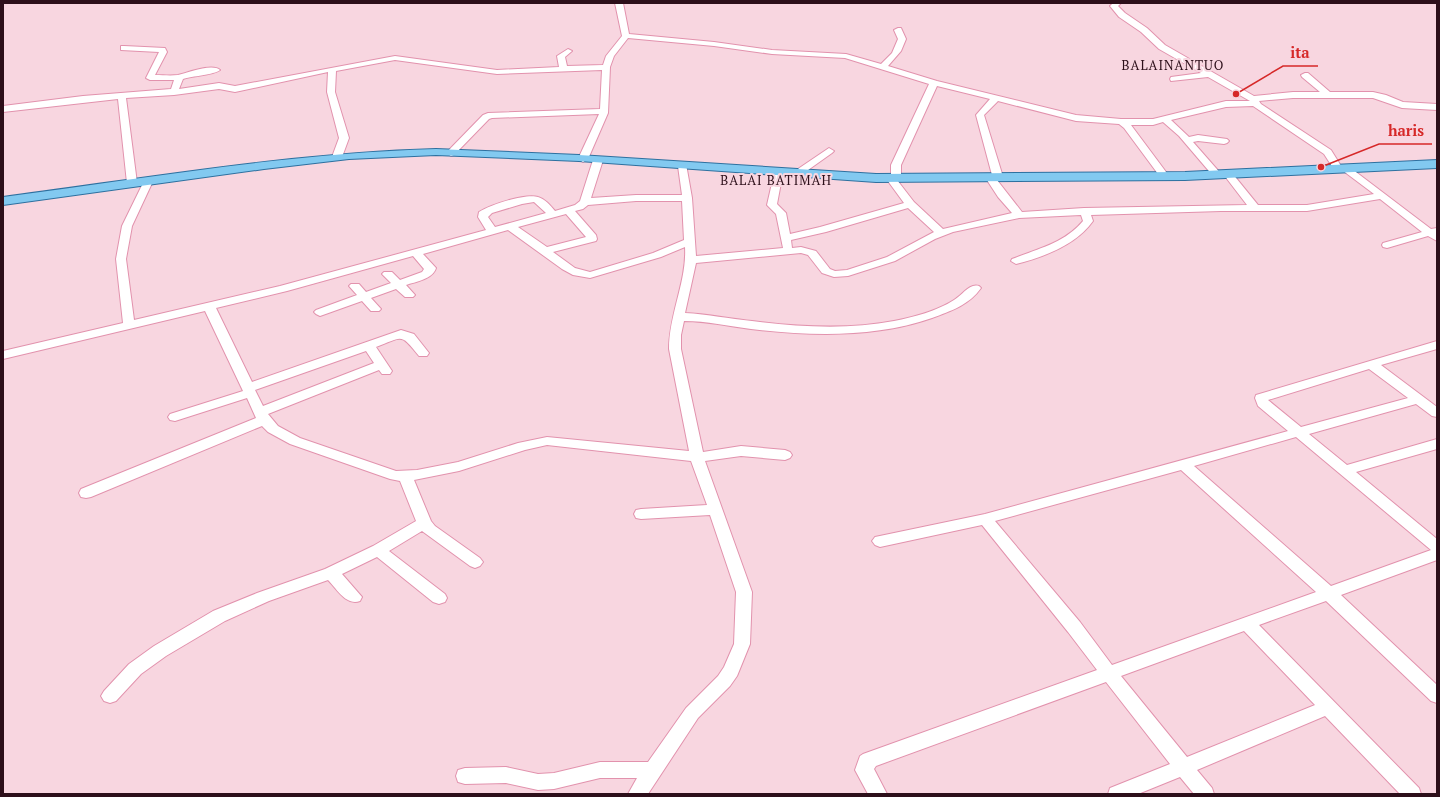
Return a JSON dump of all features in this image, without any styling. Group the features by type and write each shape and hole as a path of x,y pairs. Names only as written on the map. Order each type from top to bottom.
{"main road":[{"path":"3,201 337,157 379,154 451,153 583,159 798,174 893,177 1223,175 1437,164"}],"street":[{"path":"619,3 626,36"},
{"path":"1117,3 1114,6 1119,12 1145,31 1162,47 1254,101 1258,106 1328,152 1342,169 1435,233"},
{"path":"883,67 896,55 900,48 902,39 898,30"},
{"path":"626,36 714,44 772,52 852,57 934,82 1082,120 1141,123 1165,119 1226,104 1287,96 1376,95 1402,105 1437,107"},
{"path":"583,159 604,111 606,67 610,56 626,36"},
{"path":"124,48 162,50 163,52 150,78 179,77 192,72 216,70"},
{"path":"564,69 560,56 568,51"},
{"path":"3,109 222,86 235,89 332,68 400,58 497,72 606,67"},
{"path":"332,68 331,92 344,138 337,157"},
{"path":"1174,79 1210,74"},
{"path":"1305,75 1328,95"},
{"path":"174,92 179,77"},
{"path":"934,82 896,165 893,177 910,204 941,233"},
{"path":"122,96 132,183"},
{"path":"996,98 980,115 980,118 994,177 1002,195 1019,215"},
{"path":"3,117 34,112 39,110 41,104"},
{"path":"451,153 486,118 491,115 604,111"},
{"path":"1165,119 1188,140 1254,207"},
{"path":"1121,122 1127,126 1164,176"},
{"path":"1188,140 1198,138 1224,141"},
{"path":"798,174 829,151"},
{"path":"3,355 129,324 283,289 582,206 598,160"},
{"path":"637,794 692,713 724,681 731,671 742,644 744,592 697,457 675,348 675,335 691,260 687,198 683,166"},
{"path":"778,172 772,205 781,213 787,251"},
{"path":"129,324 121,264 122,253 127,226 148,181"},
{"path":"691,260 787,251 809,252 814,255 826,271 834,274 848,273 890,258 941,233 1019,215 1254,207 1314,207 1383,196"},
{"path":"584,202 606,199 687,198"},
{"path":"492,231 482,218 484,214 488,211 526,200 536,199 552,214"},
{"path":"786,238 822,230 910,204"},
{"path":"545,252 592,239 592,237 568,210"},
{"path":"1016,261 1053,247 1072,237 1084,227 1088,221 1084,212"},
{"path":"510,226 569,269 590,275 657,255 690,241"},
{"path":"1387,245 1435,233"},
{"path":"320,312 426,274 430,268 415,252"},
{"path":"388,274 409,295"},
{"path":"354,286 376,309"},
{"path":"679,317 709,318 769,326 837,330 874,328 906,323 932,315 968,298 975,288"},
{"path":"209,306 262,416 272,429 295,441 386,474 405,476 459,466 523,446 547,441 697,457 741,451 786,455"},
{"path":"175,417 396,335 406,334 423,353"},
{"path":"86,493 183,452 262,416 383,368 368,345"},
{"path":"1434,349 1372,364 1261,398 1263,403 1437,547"},
{"path":"1372,364 1437,413"},
{"path":"880,541 985,519 1298,431 1419,399"},
{"path":"1344,470 1437,444"},
{"path":"1183,464 1328,593 1437,696"},
{"path":"405,476 421,512 424,523 430,530 475,562"},
{"path":"641,514 715,510"},
{"path":"985,519 1074,626 1109,673 1205,794"},
{"path":"110,696 135,669 160,651 219,616 263,597 331,573 378,550 424,523"},
{"path":"378,550 439,598"},
{"path":"878,794 864,770 867,762 870,760 1437,554"},
{"path":"331,573 354,596"},
{"path":"1247,623 1412,794"},
{"path":"1117,794 1328,707"},
{"path":"465,776 506,775 538,782 554,781 600,770 653,770"}],"place":[{"name":"ita","path":"1236,94"},
{"name":"haris","path":"1321,167"}],"district":[{"name":"BALAINANTUO","path":"1173,65"},
{"name":"BALAI BATIMAH","path":"776,180"}]}
